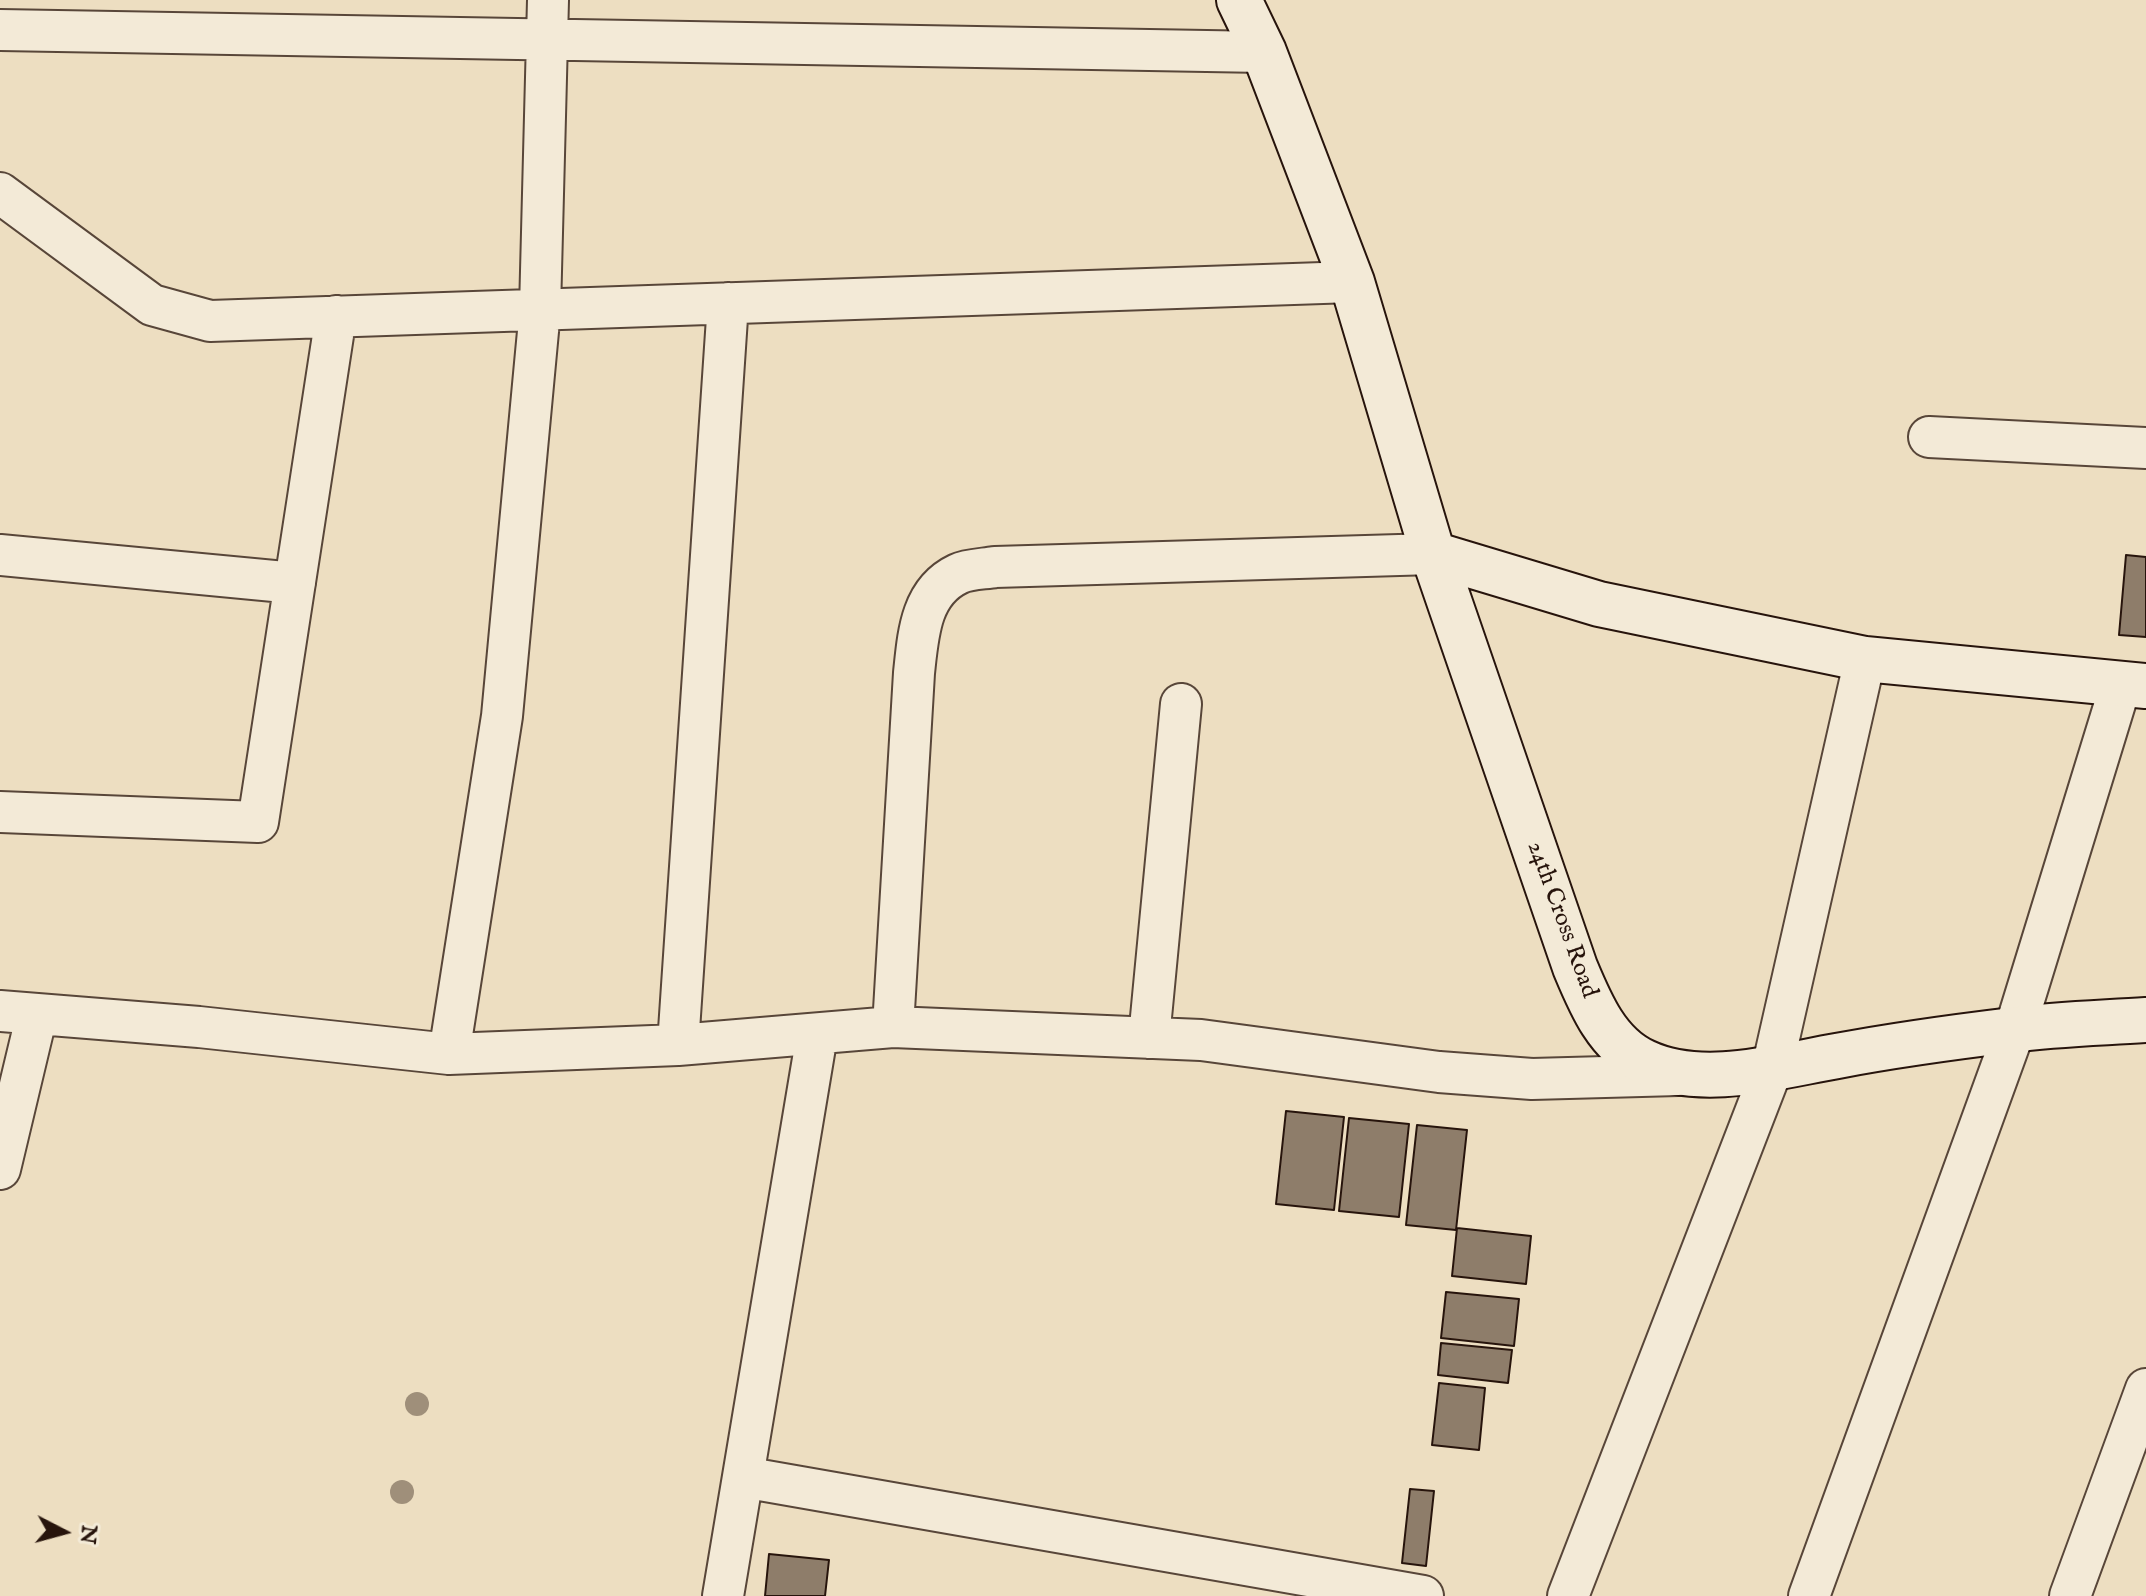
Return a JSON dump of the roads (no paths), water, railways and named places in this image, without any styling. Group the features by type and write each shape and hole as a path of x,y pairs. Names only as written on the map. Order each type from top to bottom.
{"street":[{"path":"449,1054 502,716 540,310 548,0"},
{"name":"24th Cross Road","path":"1239,0 1264,52 1352,282 1433,554 1575,967 1592,1008 1619,1045 1645,1062 1686,1075 1772,1069 2015,1029 2146,1020"},
{"path":"0,30 1264,52"},
{"path":"0,193 152,305 210,321 1352,282"},
{"path":"678,1045 728,303"},
{"path":"0,812 258,822 336,316"},
{"path":"1929,437 2146,448"},
{"path":"893,1027 919,627 933,592 959,574 995,567 1433,554 1599,604 1865,659 2134,685 2015,1029 1809,1596"},
{"path":"0,555 295,583"},
{"path":"1568,1596 1772,1069 1865,659"},
{"path":"1149,1038 1181,704"},
{"path":"0,1169 18,1012 199,1027 449,1054 678,1045 893,1027 1201,1040 1439,1072 1532,1079 1686,1075"},
{"path":"723,1596 817,1035"},
{"path":"2070,1596 2146,1389"},
{"path":"743,1477 1423,1596"}]}
